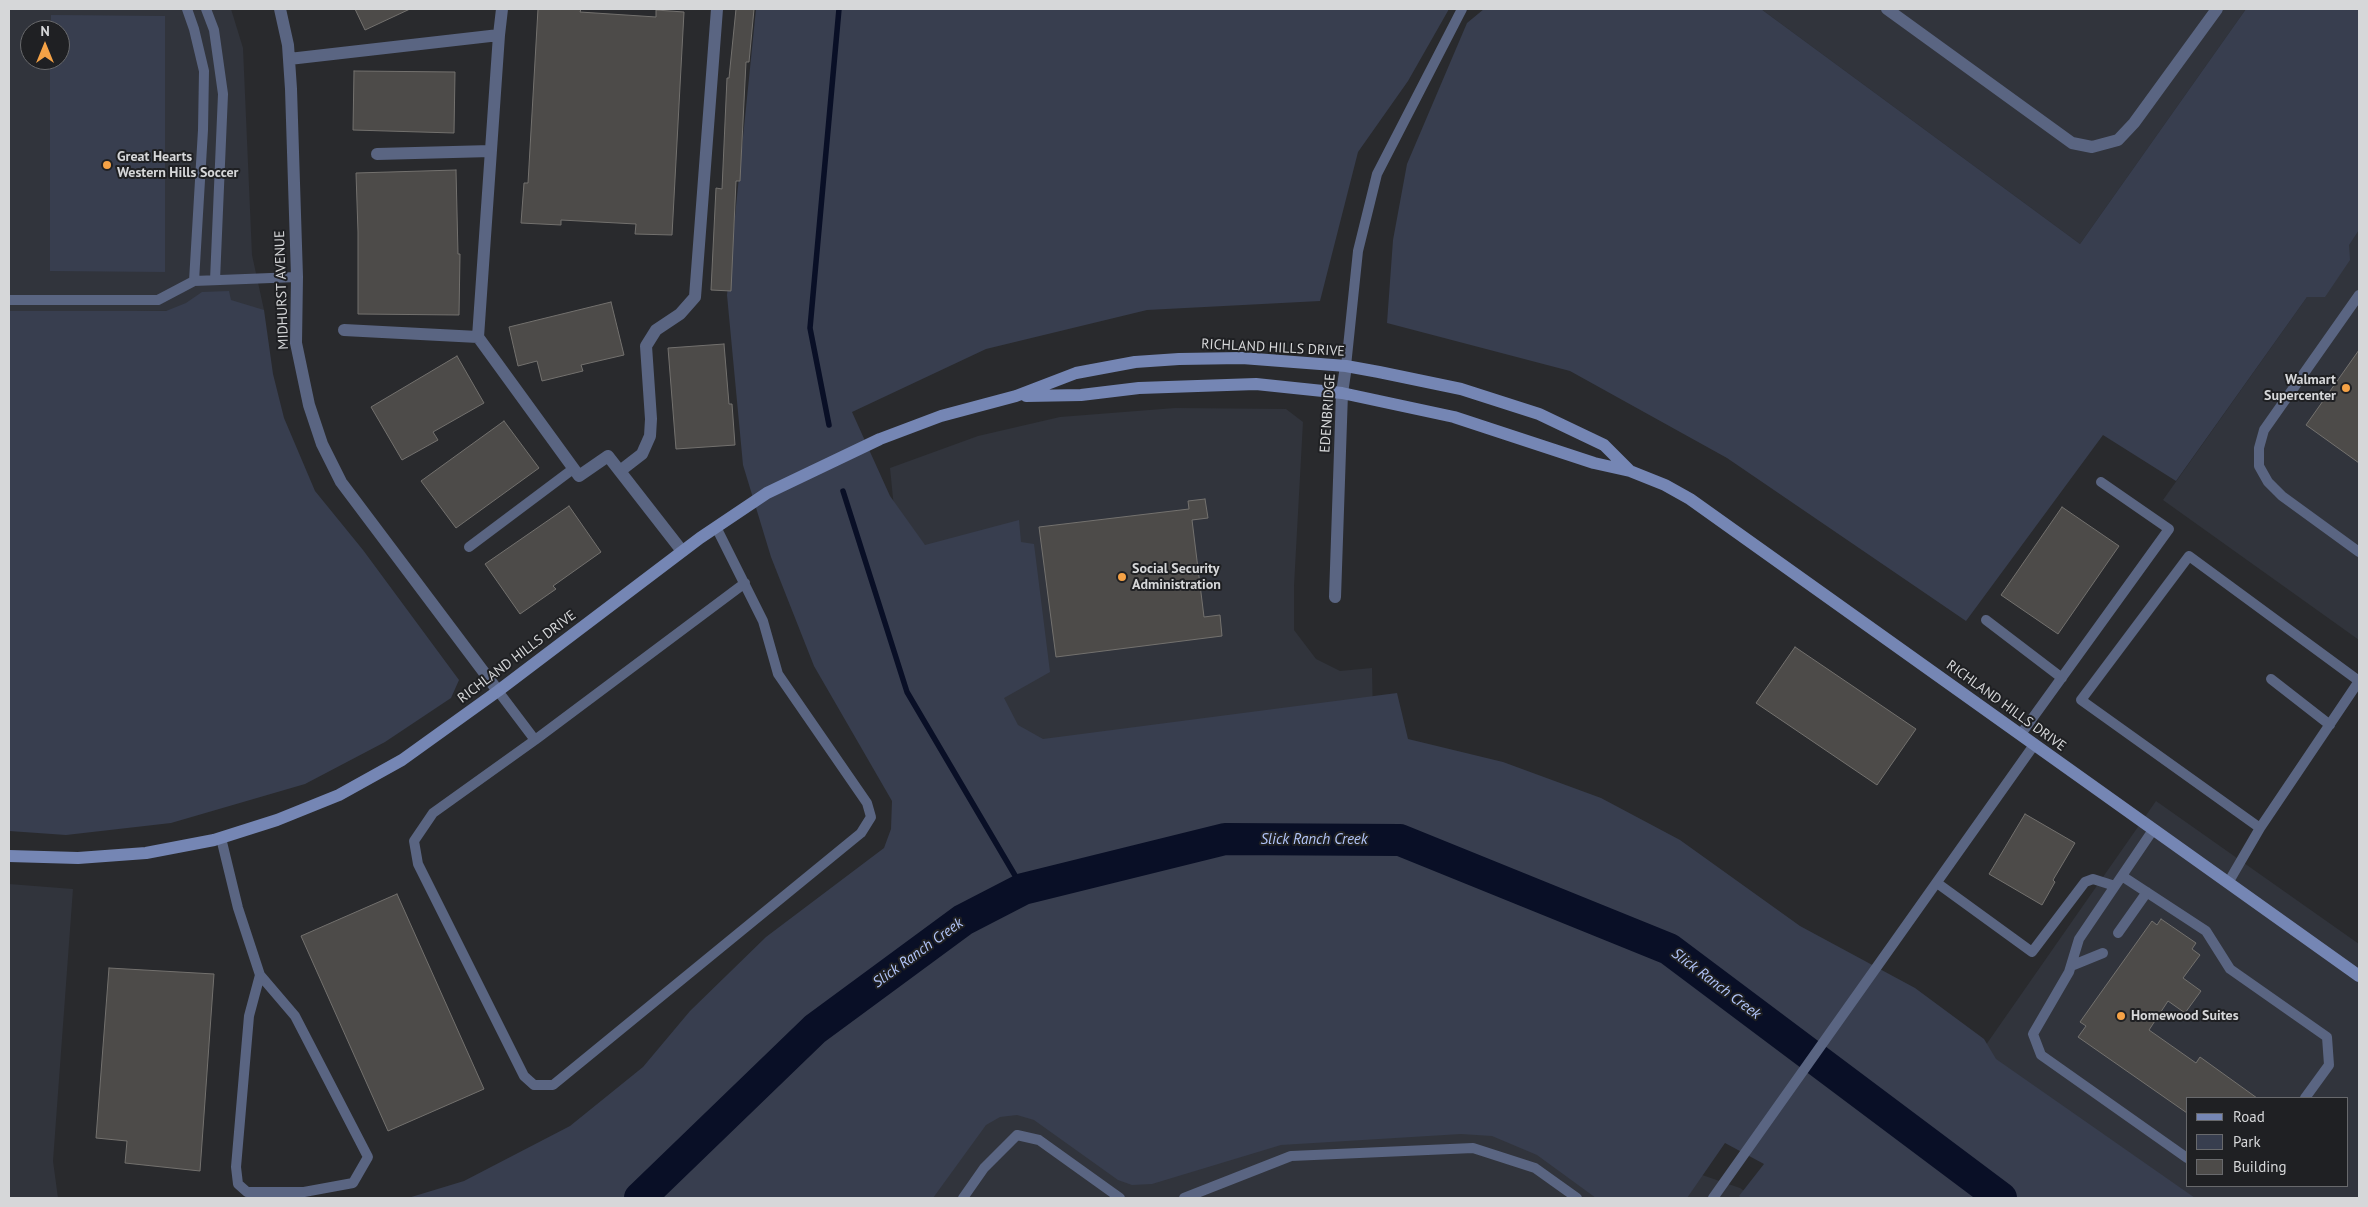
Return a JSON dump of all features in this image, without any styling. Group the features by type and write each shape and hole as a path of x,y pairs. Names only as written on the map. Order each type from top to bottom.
{"street":[{"name":"MIDHURST AVENUE","path":"280,9 289,59 297,277 296,343 309,405 322,444 341,482 498,691"},
{"path":"502,9 478,337 579,476 608,456 682,551"},
{"path":"620,471 642,454 650,436 652,419 646,346 656,330 680,314 695,297 717,9"},
{"path":"1887,9 2072,143 2092,147 2118,140 2134,123 2217,9"},
{"path":"289,59 499,35"},
{"path":"377,154 491,151"},
{"path":"344,330 478,337"},
{"name":"RICHLAND HILLS DRIVE","path":"9,856 78,858 137,854 221,838 277,820 339,795 402,760 498,691 682,551 767,493 880,438 941,416 1016,396 1076,373 1135,362 1179,359 1242,358 1346,366 1461,389 1539,414 1604,445 1630,470"},
{"name":"EDENBRIDGE","path":"1335,597 1342,393 1346,366"},
{"name":"RICHLAND HILLS DRIVE","path":"1016,396 1081,395 1139,388 1256,384 1342,393 1454,416 1594,463 1630,470 1690,499 2359,976"}],"lane":[{"path":"187,9 204,71 203,130 194,280"},
{"path":"206,9 214,30 223,94 215,280"},
{"name":"EDENBRIDGE","path":"1346,366 1358,251 1377,174 1462,9"},
{"path":"9,300 158,300 194,280 297,277"},
{"path":"2359,295 2264,430 2259,448 2259,466 2268,482 2282,496 2359,552"},
{"path":"469,547 573,469"},
{"path":"2021,734 2169,529 2101,482"},
{"path":"716,527 745,583 763,621 778,674 868,803 871,817 860,833 553,1085 534,1085 524,1076 418,864 414,841 433,813 535,740 745,583"},
{"path":"2228,883 2260,828 2359,681 2189,556 2081,700 2260,828"},
{"path":"1986,620 2062,678"},
{"path":"2271,679 2330,725"},
{"path":"498,691 535,740"},
{"path":"1713,1198 2034,745"},
{"path":"2153,830 2079,939 2071,966 2033,1034 2041,1055 2186,1157"},
{"path":"221,838 238,908 260,975 295,1016 368,1157 353,1183 304,1192 246,1192 238,1184 236,1167 249,1016 260,975"},
{"path":"2122,876 2206,931 2230,970 2327,1037 2329,1065 2306,1097"},
{"path":"1937,883 2032,952 2084,882 2093,879 2115,886"},
{"path":"2118,933 2147,892"},
{"path":"2071,966 2103,953"},
{"path":"963,1198 984,1168 1018,1135 1039,1140 1120,1198"},
{"path":"1184,1198 1291,1156 1474,1148 1535,1168 1577,1198"}],"shaded area":[{"path":"9,9 231,9 243,48 252,255 264,310 9,312"},
{"path":"1761,9 2246,9 2080,244"},
{"path":"2359,230 2359,640 2163,500 2307,297"},
{"path":"1175,408 1286,409 1303,422 1294,586 1294,630 1316,659 1340,671 1372,668 1373,721 1036,763 895,518 890,468 978,436 1060,417"},
{"path":"2156,801 2359,944 2359,1198 2187,1198 1981,1052"},
{"path":"9,884 73,889 53,1161 58,1198 9,1198"},
{"path":"1001,1108 1402,1122 1606,1142 1740,1188 1754,1198 909,1198"}],"green space":[{"path":"756,9 1449,9 1408,81 1358,152 1320,301 1147,310 986,349 852,412 890,496 925,545 1019,520 1021,542 1034,544 1050,672 1004,698 1018,725 1043,739 1397,693 1408,739 1503,762 1601,798 1680,840 1800,926 1915,988 1984,1039 1996,1059 2195,1198 1742,1198 1739,1196 1764,1164 1725,1143 1687,1198 1596,1198 1537,1155 1492,1136 1461,1134 1281,1145 1152,1184 1132,1185 1118,1180 1034,1120 1017,1115 1000,1117 986,1125 933,1198 408,1198 464,1181 570,1126 643,1067 690,1011 766,937 884,848 891,829 892,801 814,666 771,557 743,465 727,295"},
{"path":"1484,9 1761,9 2080,244 2246,9 2359,9 2359,230 2349,245 2350,260 2325,297 2307,297 2176,481 2103,435 1966,621 1727,458 1570,371 1387,323 1393,240 1407,164 1467,23"},
{"name":"Great Hearts Western Hills Soccer","path":"51,15 165,16 165,272 50,271 50,70 70,70 70,20 51,20"},
{"path":"229,291 231,300 264,310 273,374 284,418 315,491 363,550 459,680 451,698 385,742 305,784 171,823 66,835 9,831 9,311 166,311 186,303 202,292"}],"building":[{"path":"355,9 410,9 365,30"},
{"path":"538,9 581,9 580,12 656,17 656,10 684,12 672,235 635,234 636,224 561,220 561,225 521,223 524,183 528,183"},
{"path":"736,9 754,9 749,62 746,62 740,181 736,181 731,291 711,290 716,188 722,189 727,78 729,78"},
{"path":"354,71 455,72 454,133 353,130"},
{"path":"456,170 458,254 460,254 459,315 358,314 356,173"},
{"path":"611,302 624,355 581,365 583,371 542,381 537,361 518,366 509,327"},
{"path":"724,344 729,404 732,404 735,445 676,449 668,348"},
{"name":"Walmart Supercenter","path":"2359,350 2359,463 2306,425"},
{"path":"457,356 484,403 433,432 438,440 402,460 371,407"},
{"path":"504,421 539,468 456,528 421,481"},
{"name":"Social Security Administration","path":"1205,499 1208,518 1192,520 1204,617 1220,615 1222,636 1056,657 1039,527 1189,509 1188,501"},
{"path":"569,506 601,552 553,586 556,589 520,614 485,564"},
{"path":"2062,507 2119,546 2058,634 2001,595"},
{"path":"1795,647 1916,729 1877,785 1756,703"},
{"path":"2025,814 2075,843 2053,880 2055,882 2042,905 1989,874"},
{"path":"397,894 484,1089 388,1131 301,936"},
{"name":"Homewood Suites","path":"2161,919 2196,943 2192,949 2200,955 2183,978 2201,991 2185,1013 2168,1001 2149,1030 2196,1063 2200,1057 2256,1097 2186,1097 2186,1112 2078,1037 2086,1026 2080,1022 2152,921 2157,925"},
{"path":"109,968 214,974 200,1171 125,1163 127,1141 96,1138"}],"waterway":[{"path":"829,425 810,328 839,9"},
{"path":"843,491 907,692 1023,889"},
{"name":"Slick Ranch Creek","path":"640,1198 815,1029 963,920 1023,889 1225,839 1400,840 1669,949 2001,1198"}],"place":[{"name":"Great Hearts Western Hills Soccer","path":"107,165"},
{"name":"Walmart Supercenter","path":"2346,388"},
{"name":"Social Security Administration","path":"1122,577"},
{"name":"Homewood Suites","path":"2121,1016"}]}
